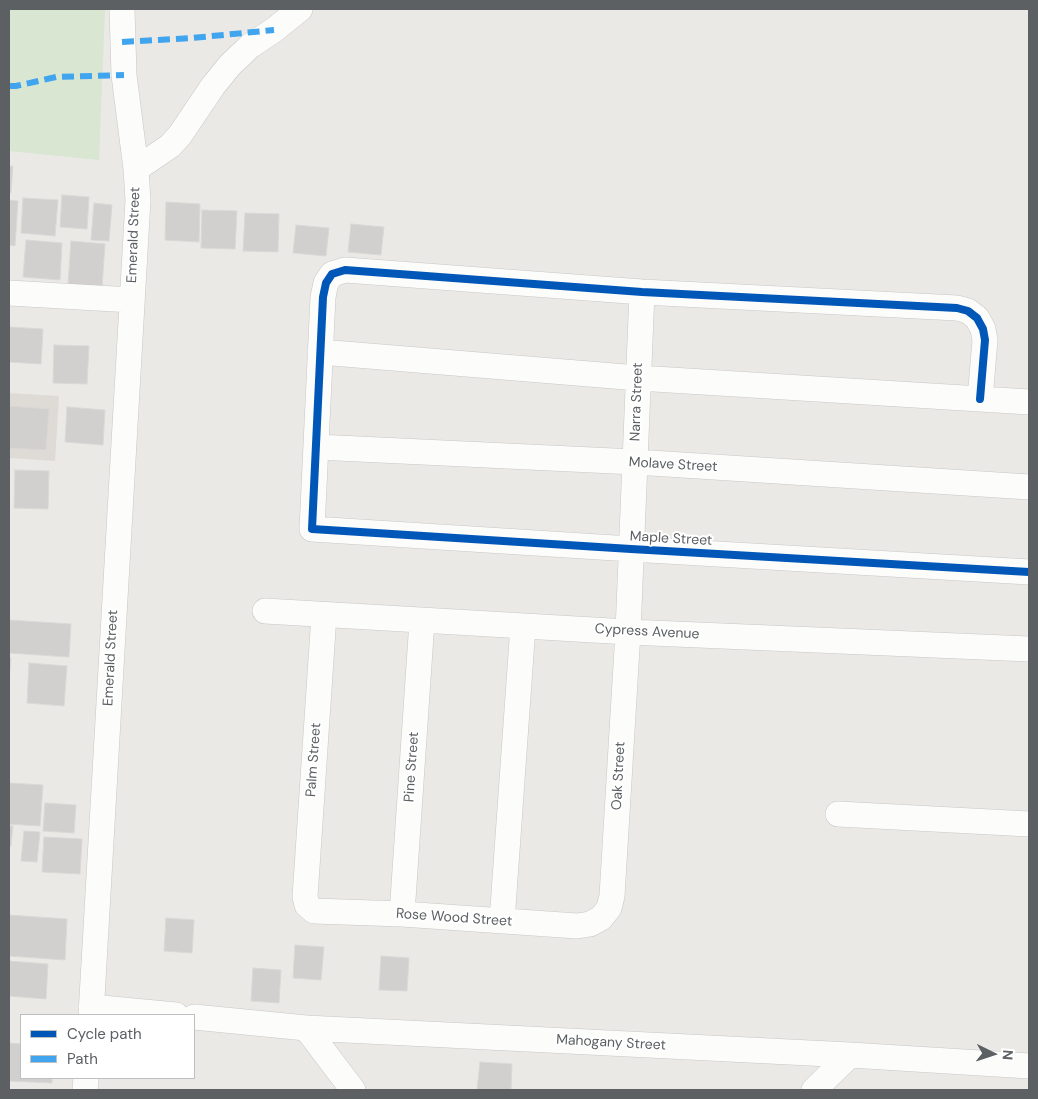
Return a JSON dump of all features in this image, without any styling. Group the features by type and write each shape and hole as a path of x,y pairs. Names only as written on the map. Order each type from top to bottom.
{"street":[{"name":"Emerald Street","path":"91,1011 138,200 124,75 122,9"},
{"path":"136,169 170,146 180,135 213,86 230,65 250,46 300,9"},
{"path":"316,447 323,297 326,283 332,274 344,270 642,292 957,308 968,311 978,318 983,328 985,340 980,399"},
{"name":"Narra Street","path":"628,632 642,292"},
{"name":"Emerald Street","path":"9,293 132,300"},
{"path":"320,352 638,378 1029,402"},
{"name":"Molave Street","path":"316,447 635,462 1029,486"},
{"name":"Maple Street","path":"316,447 312,529 1029,572"},
{"name":"Cypress Avenue","path":"265,611 628,632 1029,649"},
{"name":"Palm Street","path":"307,905 305,897 324,615"},
{"name":"Pine Street","path":"402,914 422,621"},
{"path":"502,921 523,626"},
{"name":"Oak Street","path":"601,918 608,908 612,896 628,632"},
{"path":"838,814 1029,824"},
{"name":"Rose Wood Street","path":"307,905 314,911 402,914 577,926 590,924 601,918"},
{"path":"91,1011 155,1014"},
{"name":"Mahogany Street","path":"195,1017 306,1028 850,1055 1029,1066"},
{"path":"306,1028 353,1090"},
{"path":"814,1090 850,1055"}],"shaded area":[{"path":"9,393 59,396 55,461 9,458"}],"green space":[{"path":"9,9 105,9 99,160 9,151"}],"building":[{"path":"9,166 13,166 11,193 9,193"},
{"path":"62,195 89,197 87,229 60,227"},
{"path":"23,198 58,200 55,236 21,233"},
{"path":"9,200 18,201 15,246 9,245"},
{"path":"166,202 200,204 199,242 165,240"},
{"path":"94,203 112,205 109,241 91,240"},
{"path":"202,210 237,211 235,249 201,248"},
{"path":"245,213 279,214 278,252 243,251"},
{"path":"351,224 384,227 381,255 348,252"},
{"path":"296,225 329,228 326,256 293,253"},
{"path":"26,240 62,243 60,280 23,277"},
{"path":"71,241 105,244 102,288 68,285"},
{"path":"9,327 43,329 41,364 9,362"},
{"path":"54,345 89,346 87,384 53,383"},
{"path":"9,406 49,409 46,450 9,448"},
{"path":"67,407 105,410 103,445 65,442"},
{"path":"15,470 49,471 48,509 14,508"},
{"path":"9,620 71,624 69,657 9,653"},
{"path":"9,657 11,658 9,682"},
{"path":"29,663 67,666 64,706 27,703"},
{"path":"9,783 43,785 40,826 9,824"},
{"path":"45,803 76,805 74,833 43,831"},
{"path":"9,826 13,826 11,846 9,846"},
{"path":"24,831 40,832 37,862 21,861"},
{"path":"44,837 82,839 80,874 42,872"},
{"path":"9,915 67,919 65,960 9,956"},
{"path":"166,918 194,920 192,953 164,951"},
{"path":"295,945 324,947 321,980 293,978"},
{"path":"381,956 409,958 407,991 379,990"},
{"path":"9,961 48,964 46,999 9,996"},
{"path":"253,968 281,970 279,1003 251,1001"},
{"path":"9,1043 20,1044 20,1079 52,1079 52,1083 9,1081"},
{"path":"480,1062 512,1064 511,1090 477,1090"}],"marked path":[{"path":"122,42 192,38 274,30"},
{"path":"9,86 56,77 124,75"}],"cycle path":[{"path":"980,399 985,340 983,329 977,318 968,311 957,308 642,292 345,270 332,274 326,283 323,297 312,529 1029,572"}]}
